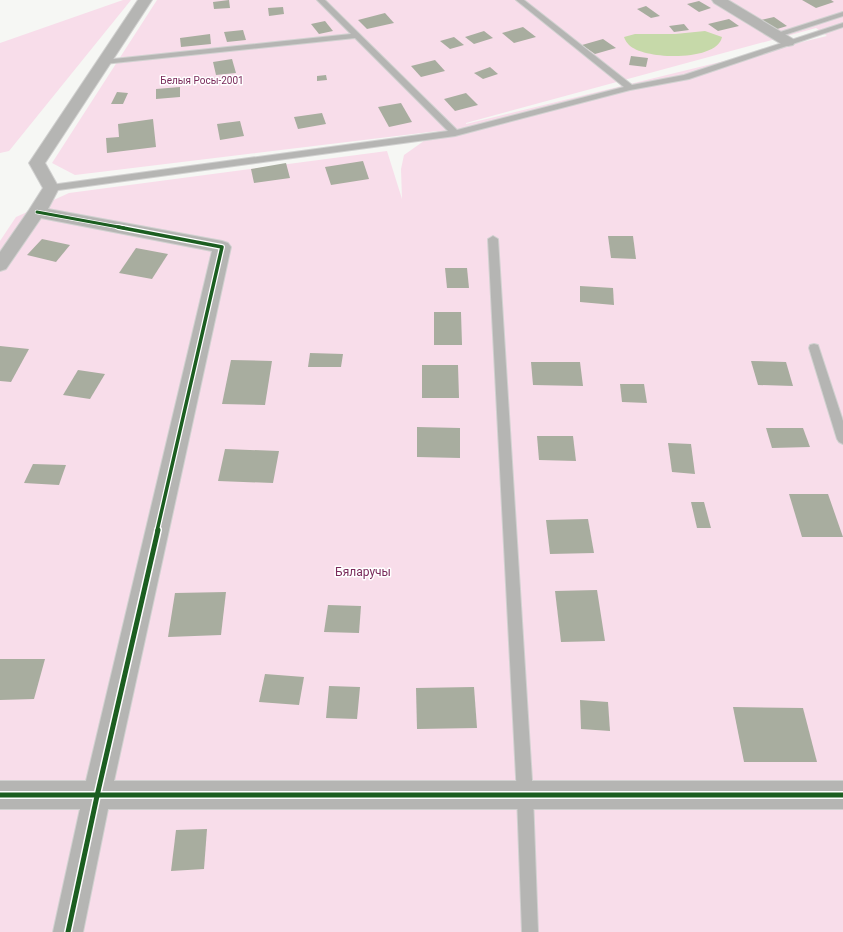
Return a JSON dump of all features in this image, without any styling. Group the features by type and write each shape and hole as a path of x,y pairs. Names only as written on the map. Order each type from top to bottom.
{"street":[{"path":"0,265 37,212 51,188 37,163 145,0"},
{"path":"719,0 788,42"},
{"path":"37,212 222,247 97,796 68,932"},
{"path":"0,795 843,795"}],"lane":[{"path":"322,0 455,133"},
{"path":"520,0 630,88"},
{"path":"775,35 843,14"},
{"path":"51,188 455,133 630,88 686,77 843,25"},
{"path":"104,62 357,36"},
{"path":"493,239 525,796 530,932"},
{"path":"814,348 843,439"}],"green space":[{"path":"123,0 131,0 9,151 0,153 0,43"},
{"name":"Бяларучы","path":"157,0 843,0 843,932 0,932 0,241 16,217 69,193 387,151 402,199 401,169 404,155 438,131 75,175 52,163","holes":["816,28 827,36 466,124"]}],"shaded area":[{"path":"705,31 722,37 717,45 707,51 679,56 649,54 637,50 629,45 624,37 635,34 675,34"}],"building":[{"path":"229,0 230,8 214,9 213,2"},
{"path":"802,0 831,0 834,2 816,8"},
{"path":"699,1 711,8 699,12 687,4"},
{"path":"646,6 660,16 651,18 637,9"},
{"path":"283,7 284,14 269,16 268,8"},
{"path":"385,13 394,23 367,29 358,20"},
{"path":"774,17 787,26 774,30 761,20"},
{"path":"729,19 739,26 718,31 708,24"},
{"path":"325,21 333,31 319,34 311,24"},
{"path":"684,24 689,30 674,32 669,26"},
{"path":"523,27 536,37 514,43 502,33"},
{"path":"243,30 246,40 227,42 224,32"},
{"path":"484,31 493,38 474,44 465,37"},
{"path":"210,34 211,44 181,47 180,38"},
{"path":"454,37 464,45 450,49 440,41"},
{"path":"603,39 616,48 595,54 582,45"},
{"path":"631,56 648,58 646,67 629,65"},
{"path":"232,59 236,73 216,75 213,62"},
{"path":"435,60 445,71 421,77 411,66"},
{"path":"490,67 498,74 483,79 474,73"},
{"path":"326,75 327,80 317,81 317,76"},
{"path":"180,87 180,97 156,99 156,89"},
{"path":"117,92 128,93 123,104 111,104"},
{"path":"466,93 478,105 455,111 444,99"},
{"path":"401,103 412,122 389,127 378,107"},
{"path":"322,113 326,124 298,129 294,117"},
{"path":"153,119 156,147 107,153 106,138 119,137 118,124"},
{"path":"240,121 244,136 220,140 217,124"},
{"path":"363,161 369,179 331,185 325,167"},
{"path":"286,163 290,178 254,183 251,169"},
{"path":"608,236 633,236 636,259 611,258"},
{"path":"42,239 70,245 56,262 27,255"},
{"path":"136,248 168,254 152,279 119,273"},
{"path":"445,268 467,268 469,288 447,288"},
{"path":"580,286 613,288 614,305 580,302"},
{"path":"434,312 461,312 462,345 434,345"},
{"path":"0,346 29,349 11,382 0,381"},
{"path":"310,353 343,354 341,367 308,367"},
{"path":"231,360 272,361 265,405 222,404"},
{"path":"751,361 786,362 793,386 758,385"},
{"path":"531,362 580,362 583,386 533,385"},
{"path":"422,365 458,365 459,398 422,398"},
{"path":"78,370 105,374 90,399 63,395"},
{"path":"620,384 644,384 647,403 622,402"},
{"path":"417,427 460,428 460,458 417,457"},
{"path":"766,428 803,428 810,447 772,448"},
{"path":"537,436 573,436 576,461 539,460"},
{"path":"668,443 691,444 695,474 672,472"},
{"path":"225,449 279,451 273,483 218,481"},
{"path":"33,464 66,465 59,485 24,483"},
{"path":"789,494 828,494 843,537 802,537"},
{"path":"691,502 704,502 711,528 697,528"},
{"path":"588,519 594,553 550,554 546,520"},
{"path":"597,590 605,641 561,642 555,591"},
{"path":"226,592 221,635 168,637 175,593"},
{"path":"328,605 361,606 359,633 324,632"},
{"path":"0,659 45,659 34,699 0,700"},
{"path":"265,674 304,677 299,705 259,702"},
{"path":"329,686 360,687 357,719 326,718"},
{"path":"474,687 477,728 417,729 416,688"},
{"path":"580,700 608,702 610,731 581,729"},
{"path":"733,707 803,708 817,762 744,762"},
{"path":"207,829 204,869 171,871 176,830"}],"cycle path":[{"path":"37,212 222,247 97,796 68,932"},
{"path":"0,795 843,795"}],"park label":[{"name":"Белыя Росы-2001","path":"202,80"}]}
